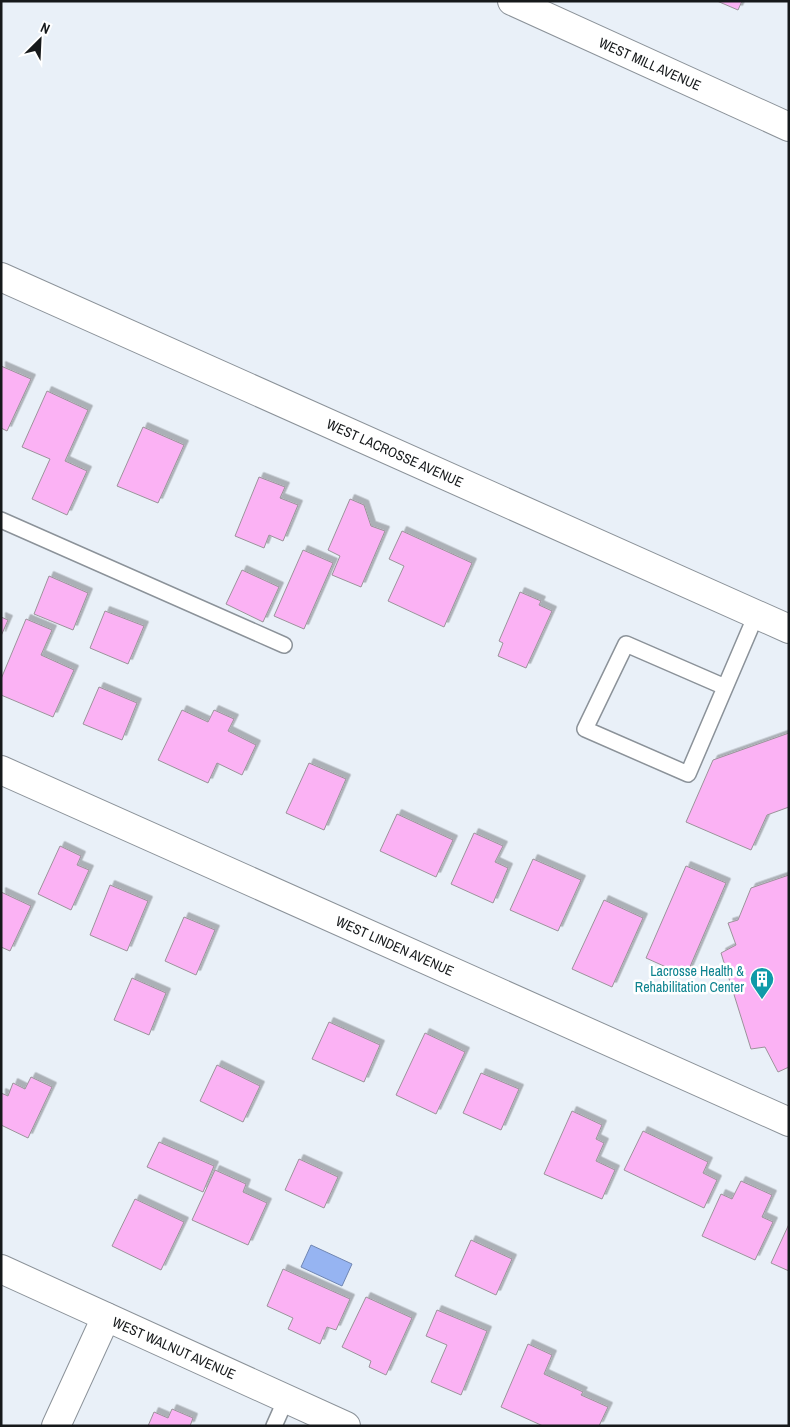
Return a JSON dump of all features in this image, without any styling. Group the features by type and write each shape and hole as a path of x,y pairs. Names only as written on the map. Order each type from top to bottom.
{"street":[{"name":"WEST MILL AVENUE","path":"512,1 789,127"},
{"name":"WEST LACROSSE AVENUE","path":"1,276 789,629"},
{"name":"WEST LINDEN AVENUE","path":"1,770 789,1122"},
{"name":"WEST WALNUT AVENUE","path":"1,1269 346,1426"},
{"path":"56,1426 106,1318"}],"lane":[{"path":"1,520 284,645"},
{"path":"725,687 626,644 585,729 688,774 756,615"},
{"path":"274,1426 286,1399"}],"water":[{"path":"311,1245 352,1264 342,1286 301,1267"}],"building":[{"path":"717,1 742,1 738,10"},
{"path":"1,366 31,379 7,431 1,428"},
{"path":"47,391 88,410 65,461 87,471 67,515 32,499 50,459 22,447"},
{"path":"143,427 184,445 158,503 117,486"},
{"path":"259,477 285,487 280,498 298,505 283,541 269,535 264,548 235,536"},
{"path":"350,499 364,505 371,526 385,531 361,587 332,575 340,556 328,550"},
{"path":"402,531 472,563 444,627 388,601 404,566 389,559"},
{"path":"303,550 333,563 304,629 274,616"},
{"path":"242,570 279,587 263,622 226,604"},
{"path":"49,576 88,593 73,630 34,614"},
{"path":"520,592 541,601 539,605 552,611 526,668 498,656 503,643 499,641"},
{"path":"105,611 144,626 128,664 90,648"},
{"path":"1,617 8,620 1,636"},
{"path":"26,619 52,630 41,655 74,670 53,717 1,695 1,679"},
{"path":"99,687 137,703 122,740 83,724"},
{"path":"182,710 208,722 214,710 234,719 228,731 256,745 242,775 217,763 208,783 158,760"},
{"path":"789,733 789,807 767,815 751,850 686,822 713,760"},
{"path":"309,763 346,779 324,830 286,813"},
{"path":"397,814 453,840 436,877 380,851"},
{"path":"474,833 503,846 495,862 508,868 493,903 451,884"},
{"path":"60,846 81,856 77,865 89,870 71,910 38,894"},
{"path":"533,859 581,880 558,931 510,910"},
{"path":"686,866 726,883 686,976 646,958"},
{"name":"Lacrosse Health & Rehabilitation Center","path":"789,875 789,1067 778,1072 765,1047 751,1049 721,953 736,945 728,923 738,920 751,888"},
{"path":"110,885 148,901 127,951 90,935"},
{"path":"1,892 31,906 10,951 1,947"},
{"path":"604,900 643,918 612,987 572,969"},
{"path":"184,917 215,930 196,975 165,961"},
{"path":"132,978 166,993 149,1035 114,1020"},
{"path":"329,1022 380,1045 364,1082 312,1059"},
{"path":"425,1033 465,1052 436,1114 396,1095"},
{"path":"217,1065 260,1086 243,1122 200,1101"},
{"path":"481,1073 519,1089 501,1130 463,1113"},
{"path":"31,1077 52,1087 28,1138 1,1125 1,1093 8,1096 13,1083 25,1089"},
{"path":"572,1111 602,1125 596,1139 604,1143 596,1161 615,1170 602,1199 544,1174"},
{"path":"643,1131 708,1162 703,1173 717,1180 704,1208 624,1170"},
{"path":"159,1142 214,1166 203,1192 147,1167"},
{"path":"299,1159 338,1177 324,1208 285,1190"},
{"path":"215,1170 246,1184 243,1192 267,1203 248,1245 192,1220"},
{"path":"741,1181 772,1195 762,1217 773,1222 755,1260 702,1236 721,1194 732,1199"},
{"path":"135,1199 184,1222 161,1270 112,1246"},
{"path":"789,1224 789,1271 771,1263"},
{"path":"471,1240 512,1259 496,1295 455,1276"},
{"path":"283,1269 350,1299 336,1330 327,1327 320,1344 288,1329 293,1318 267,1306"},
{"path":"366,1297 412,1318 386,1375 369,1367 371,1361 342,1347"},
{"path":"437,1310 487,1331 461,1395 431,1382 447,1345 426,1336"},
{"path":"528,1344 552,1355 544,1374 583,1392 581,1395 608,1407 599,1426 543,1426 501,1407"},
{"path":"172,1409 193,1418 190,1426 148,1426 154,1412 168,1418"}],"place":[{"name":"Lacrosse Health & Rehabilitation Center","path":"762,1000"}]}
